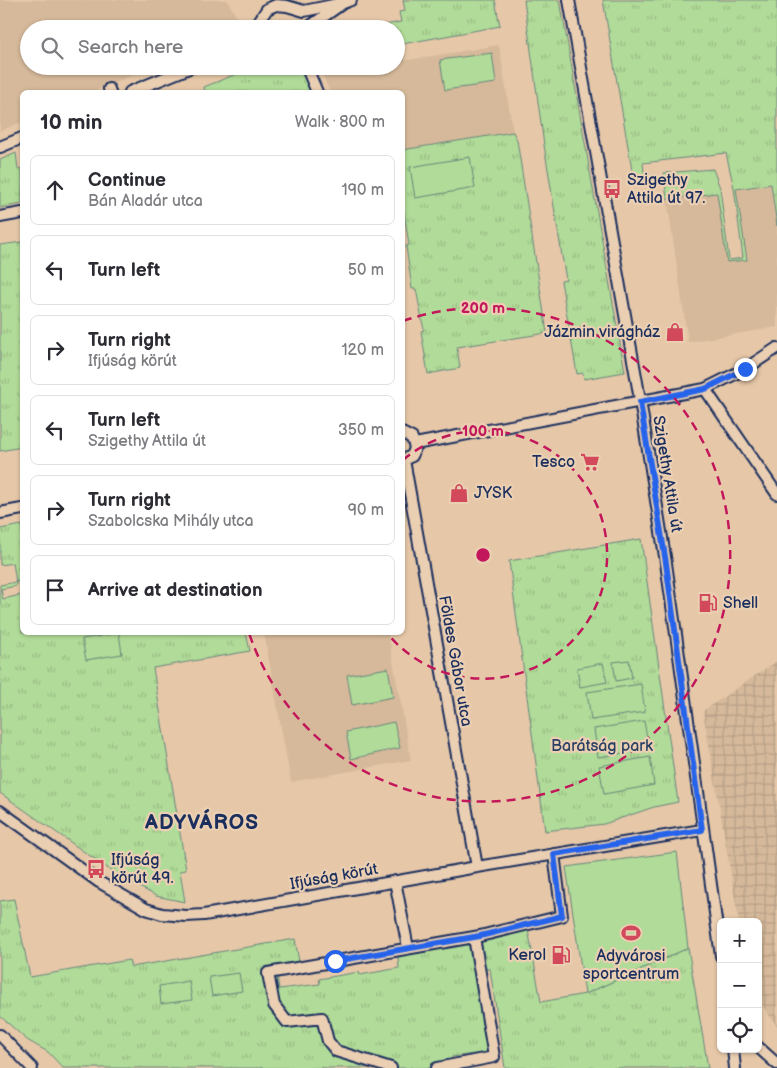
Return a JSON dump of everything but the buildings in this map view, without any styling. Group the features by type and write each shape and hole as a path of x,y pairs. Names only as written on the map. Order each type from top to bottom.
{"street":[{"name":"Szigethy Attila út","path":"569,0 640,402 666,563 717,929"},
{"path":"261,20 267,5 281,4 304,11 347,2"},
{"path":"318,20 347,2"},
{"path":"281,4 301,17 302,20"},
{"path":"135,90 172,75"},
{"path":"310,75 316,90"},
{"path":"0,147 20,139"},
{"path":"0,217 20,213"},
{"path":"415,444 705,389 745,369 777,348"},
{"path":"705,389 777,494"},
{"path":"405,434 410,436 415,444 413,454 405,459"},
{"name":"Földes Gábor utca","path":"405,471 477,867"},
{"path":"0,513 20,509"},
{"name":"Ifjúság körút","path":"0,810 99,882 146,909 162,914 186,916 204,916 395,881 702,830"},
{"path":"391,1068 336,1051 328,1040 322,1018 287,1022 274,1004 268,973 474,937 562,916 554,854"},
{"path":"395,881 408,948"},
{"path":"438,1068 494,1057 474,937"},
{"path":"0,1035 32,1068"},
{"path":"762,1051 777,1064"},
{"path":"733,1053 735,1068"}],"shaded area":[{"path":"0,0 227,0 238,20 20,20 20,75 134,75 98,90 20,90 20,123 0,131"},
{"path":"499,45 513,132 405,150 405,90 329,90 322,75 405,75 405,61"},
{"path":"771,184 777,226 777,327 688,342 667,199 718,193 727,262 746,260 736,189"},
{"path":"264,635 388,635 411,760 291,782"},
{"path":"777,661 777,1026 762,1005 762,918 738,918 703,711"}],"green space":[{"path":"403,0 495,0 500,26 405,43 405,20 401,20 399,12 405,11"},
{"path":"524,0 560,0 625,372 584,379 583,373 577,374 561,281 566,280 544,145"},
{"path":"603,0 777,0 777,226 771,184 736,189 747,260 727,262 717,193 667,199 664,173 713,169 720,188 729,260 743,258 734,188 726,153 643,163 644,172 647,172 648,180 634,182"},
{"path":"492,53 496,83 445,90 440,60"},
{"path":"234,75 304,75 311,90 205,90 204,87"},
{"path":"513,132 517,140 547,333 457,347 460,368 428,374 421,331 424,330 416,289 412,289 406,246 409,245 405,219 405,150"},
{"path":"16,153 18,169 20,168 20,204 0,208 0,160"},
{"path":"470,157 475,188 415,198 410,167"},
{"path":"20,242 20,447 0,451 0,245"},
{"path":"20,525 20,581 16,582 13,563 0,565 0,529"},
{"name":"Barátság park","path":"641,539 678,802 654,807 604,824 545,831 509,561"},
{"path":"16,582 16,586 1,589 3,599 20,595 20,635 246,635 250,651 153,668 186,870 180,871 185,902 156,896 116,874 0,793 0,585"},
{"path":"119,635 122,654 86,660 82,639"},
{"path":"629,660 632,678 616,681 613,662"},
{"path":"603,663 607,682 580,687 577,668"},
{"path":"388,668 393,697 352,705 347,675"},
{"path":"641,684 645,712 591,720 587,692"},
{"path":"644,721 649,749 598,757 594,729"},
{"path":"394,722 400,748 351,759 346,732"},
{"path":"650,757 654,785 604,794 599,766"},
{"name":"Adyvárosi sportcentrum","path":"677,852 688,948 585,994 566,867"},
{"path":"14,899 30,977 129,960 131,967 295,939 300,967 277,974 279,989 320,984 319,979 359,972 360,975 399,968 397,950 470,938 488,1052 452,1057 453,1068 63,1068 48,1052 27,1040 0,1016 0,901"},
{"path":"527,923 541,1002 585,994 688,948 708,1068 505,1068 490,969 485,969 480,936"},
{"path":"239,973 242,991 212,996 209,977"},
{"path":"189,981 192,1000 161,1004 159,986"}],"place":[{"name":"Szigethy Attila út 97.","path":"612,189"},
{"name":"Jázmin virágház","path":"675,332"},
{"name":"Tesco","path":"590,462"},
{"name":"JYSK","path":"459,493"},
{"name":"Shell","path":"708,603"},
{"name":"Ifjúság körút 49.","path":"96,869"},
{"name":"Adyvárosi sportcentrum","path":"631,933"},
{"name":"Kerol","path":"561,955"}],"district":[{"name":"ADYVÁROS","path":"202,822"}],"route":[{"path":"335,961 480,936 562,916 554,854 702,830 666,563 640,402 705,389 745,369"}]}
